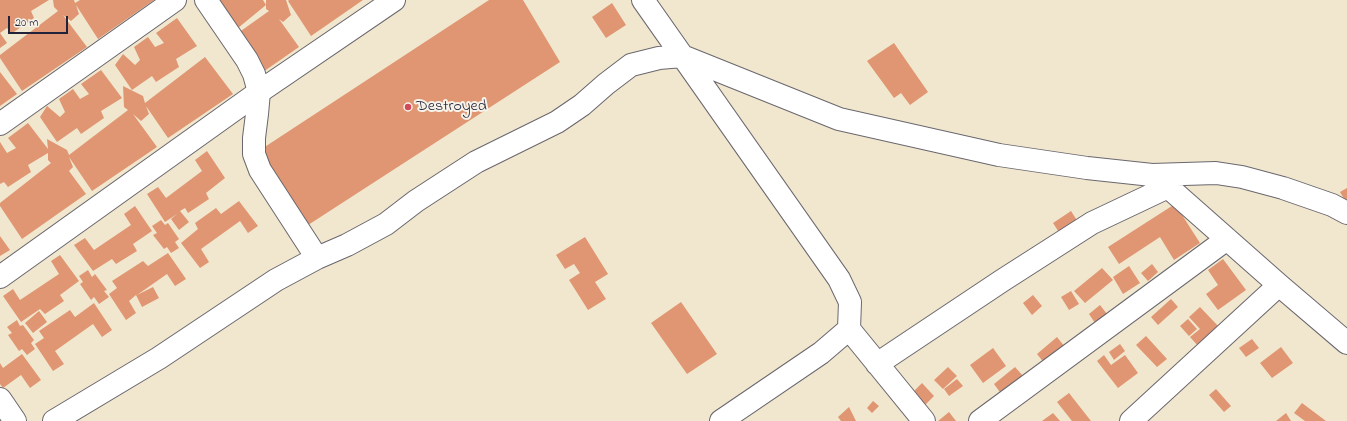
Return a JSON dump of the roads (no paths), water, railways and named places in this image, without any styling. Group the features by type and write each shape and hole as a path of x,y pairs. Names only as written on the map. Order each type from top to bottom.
{"street":[{"path":"0,124 175,0"},
{"path":"206,0 254,74 259,92 258,114 254,138 254,154 260,170 317,258"},
{"path":"0,277 259,92 394,0"},
{"path":"643,0 839,279 850,302 849,329 924,421"},
{"path":"54,421 159,358 276,280 386,224 416,201 476,162 557,122 582,105 631,65 659,58 682,56 839,120 999,155 1160,181 1216,173 1242,177 1283,188 1332,205 1347,213"},
{"path":"1160,181 1347,342"},
{"path":"877,364 1003,280 1160,181"},
{"path":"980,421 1227,239"},
{"path":"1131,421 1279,285"},
{"path":"721,421 821,353 849,329"},
{"path":"0,400 15,421"}],"place":[{"name":"Destroyed","path":"408,107"}]}
